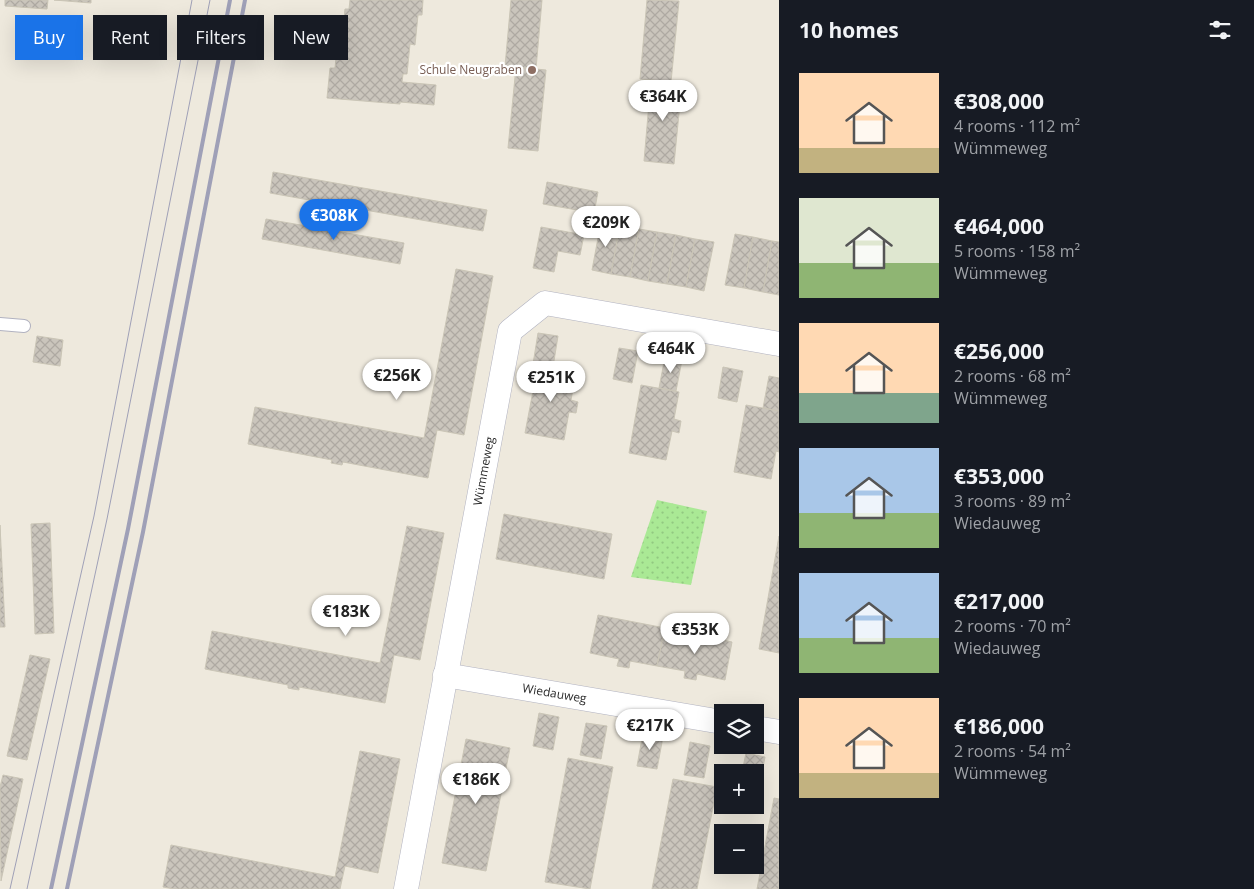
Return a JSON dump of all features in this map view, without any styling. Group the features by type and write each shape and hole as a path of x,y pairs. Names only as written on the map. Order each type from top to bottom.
{"street":[{"name":"Wümmeweg","path":"406,889 510,331 544,303 779,344"},
{"name":"Wiedauweg","path":"445,675 714,721"},
{"path":"764,730 779,732"}],"lane":[{"path":"0,324 24,326"}],"green space":[{"path":"657,500 707,511 691,585 631,577"}],"building":[{"path":"5,0 48,0 47,9 5,6"},
{"path":"54,0 91,0 91,3"},
{"path":"350,0 423,0 422,15 418,15 415,45 410,44 407,74 403,74 402,82 436,85 434,105 327,98 330,68 335,68 336,60 348,60 348,15 344,15 345,9 349,9"},
{"path":"511,0 542,0 536,69 505,66"},
{"path":"647,0 679,1 671,82 640,79"},
{"path":"516,67 546,70 538,151 508,148"},
{"path":"651,80 682,83 674,164 644,161"},
{"path":"273,172 487,210 483,231 270,193"},
{"path":"547,182 598,192 594,213 543,204"},
{"path":"266,219 404,243 400,264 262,239"},
{"path":"601,222 620,225 611,274 592,270"},
{"path":"620,225 639,229 630,277 611,274"},
{"path":"541,227 584,235 580,255 558,251 554,272 533,268"},
{"path":"639,229 657,232 648,281 630,277"},
{"path":"657,232 676,235 667,284 648,281"},
{"path":"735,234 753,237 744,288 725,285"},
{"path":"676,235 695,239 686,287 667,284"},
{"path":"753,237 772,241 763,292 744,288"},
{"path":"695,239 714,242 704,291 686,287"},
{"path":"772,241 779,242 779,295 763,292"},
{"path":"456,269 493,276 464,435 437,430 428,478 343,462 342,465 331,463 332,460 248,444 255,407 424,438"},
{"path":"538,333 558,336 553,367 533,364"},
{"path":"37,336 63,340 60,366 33,362"},
{"path":"619,348 638,351 632,383 613,379"},
{"path":"665,357 682,360 676,391 659,388"},
{"path":"538,365 576,372 571,400 578,402 576,413 569,412 564,440 525,433"},
{"path":"723,367 743,371 737,402 718,398"},
{"path":"769,376 779,378 779,411 763,408"},
{"path":"641,385 679,392 674,419 681,421 679,433 672,431 666,460 629,453"},
{"path":"746,405 779,411 779,452 776,451 771,479 734,472"},
{"path":"504,514 612,534 604,579 496,559"},
{"path":"50,523 54,633 35,634 31,524"},
{"path":"0,525 5,627 0,627"},
{"path":"407,526 444,533 420,660 394,655 385,703 299,687 299,690 293,689 288,688 288,685 205,669 212,631 380,663"},
{"path":"779,536 779,653 759,649"},
{"path":"598,615 665,628 657,666 630,661 629,668 617,666 619,659 590,653"},
{"path":"665,628 732,642 725,680 697,674 696,680 684,678 685,671 657,666"},
{"path":"30,655 50,659 27,760 7,756"},
{"path":"539,713 559,717 553,750 533,746"},
{"path":"586,723 607,726 601,759 580,755"},
{"path":"643,733 663,737 657,769 637,766"},
{"path":"466,739 510,748 486,871 442,863"},
{"path":"690,742 710,746 704,778 684,775"},
{"path":"360,751 400,759 378,873 345,866 340,889 174,889 163,887 171,845 335,877"},
{"path":"746,754 765,757 764,764 744,764"},
{"path":"568,758 613,767 590,889 545,882"},
{"path":"3,775 23,779 1,881 0,787"},
{"path":"673,779 714,786 714,802 697,889 652,889"},
{"path":"774,798 779,799 779,889 757,889 760,874 764,874 764,852"}],"tram line":[{"path":"10,889 94,516 192,0"},
{"path":"27,889 107,519 210,0"}],"railway":[{"path":"51,889 128,529 230,0"},
{"path":"67,889 143,532 245,0"}],"place":[{"name":"Schule Neugraben","path":"532,70"}]}
